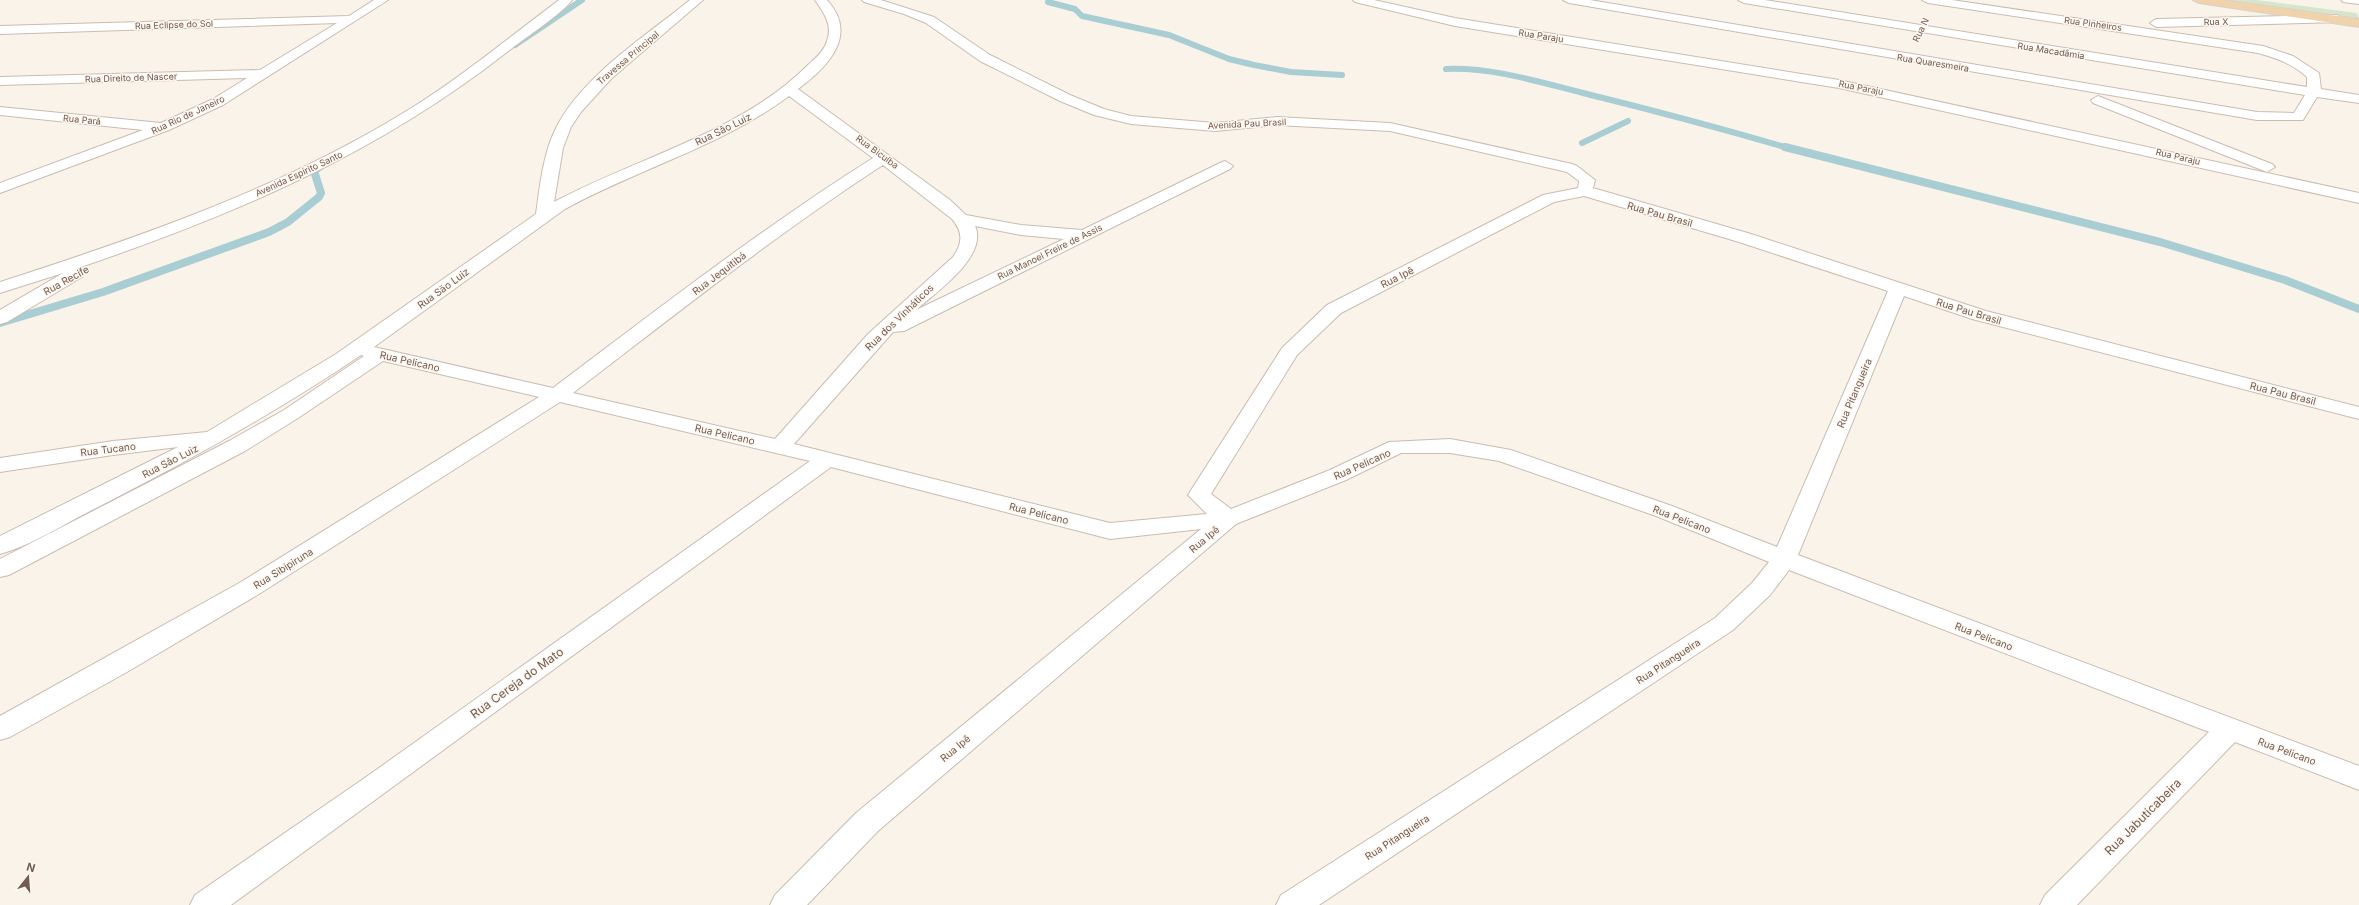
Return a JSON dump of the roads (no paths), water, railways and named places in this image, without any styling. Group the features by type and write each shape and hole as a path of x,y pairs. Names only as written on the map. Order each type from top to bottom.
{"main road":[{"path":"2199,0 2359,23"},
{"path":"2279,0 2359,11"}],"street":[{"name":"Rua Rio de Janeiro","path":"0,188 164,127 218,102 349,19 382,0"},
{"name":"Avenida Espírito Santo","path":"0,288 132,243 266,190 355,148 399,123 443,93 566,0"},
{"name":"Travessa Principal","path":"544,216 550,165 564,127 581,102 600,82 697,0"},
{"name":"Rua São Luiz","path":"0,546 217,437 267,408 358,349 544,216 580,195 634,168 742,121 769,105 827,54 837,36 835,22 830,9 821,0"},
{"name":"Avenida Pau Brasil","path":"868,0 908,11 930,20 985,58 1064,98 1099,112 1131,120 1216,127 1276,121 1320,122 1390,127 1572,169 1587,180 1584,191"},
{"name":"Rua Paraju","path":"1359,0 1454,22 1847,85 2359,198"},
{"name":"Rua Quaresmeira","path":"1568,0 1914,45 2058,84 2257,116 2298,117 2314,91"},
{"name":"Rua Macadâmia","path":"1744,0 1780,6 1914,45 2314,91 2359,98"},
{"path":"1767,0 1780,6"},
{"path":"2347,0 2359,1"},
{"name":"Rua N","path":"1914,45 1931,1"},
{"name":"Rua Pinheiros","path":"1931,1 2259,49 2288,57 2303,65 2314,76 2314,91"},
{"name":"Rua Eclipse do Sol","path":"0,30 349,19"},
{"name":"Rua X","path":"2095,24 2337,19"},
{"name":"Rua Direito de Nascer","path":"0,81 261,74"},
{"path":"2058,84 2331,192"},
{"name":"Rua Bicuíba","path":"789,89 944,203 962,219"},
{"name":"Rua Pará","path":"0,111 164,127"},
{"path":"0,121 21,114"},
{"name":"Rua Jequitibá","path":"558,394 762,240 818,200 884,158"},
{"name":"Rua Manoel Freire de Assis","path":"874,338 1225,166"},
{"name":"Rua Pau Brasil","path":"1584,191 1752,240 1979,315 2359,413"},
{"name":"Rua Ipê","path":"786,905 867,822 1228,519 1198,495 1290,352 1334,309 1549,198 1584,191"},
{"path":"962,219 1021,230 1083,235"},
{"name":"Rua dos Vinháticos","path":"780,447 874,338 960,260 969,244 970,233 962,219"},
{"name":"Rua Recife","path":"0,317 132,243"},
{"name":"Rua Pitangueira","path":"1292,905 1724,624 1761,590 1784,559 1898,289"},
{"name":"Rua Pelicano","path":"358,349 558,394 780,447 826,460 1110,531 1228,519 1338,475 1397,447 1450,446 1503,455 1664,511 1784,559 2359,778"},
{"name":"Rua São Luiz","path":"0,569 237,446 291,414 380,354"},
{"name":"Rua Sibipiruna","path":"0,729 117,665 250,588 558,394"},
{"name":"Rua Tucano","path":"0,465 113,448 217,437"},
{"name":"Rua Cereja do Mato","path":"206,905 826,460"},
{"name":"Rua Jabuticabeira","path":"2056,905 2230,730"}],"waterway":[{"path":"515,45 582,0"},
{"path":"1048,2 1075,9 1082,16 1169,35 1229,59 1291,72 1342,75"},
{"path":"1446,69 1481,70 1515,76 1686,119 1788,148"},
{"path":"1582,143 1628,121"},
{"path":"1785,147 2160,242 2285,280 2359,309"},
{"path":"0,323 103,292 269,232 288,222 319,197 321,193 314,171 323,164"}]}
